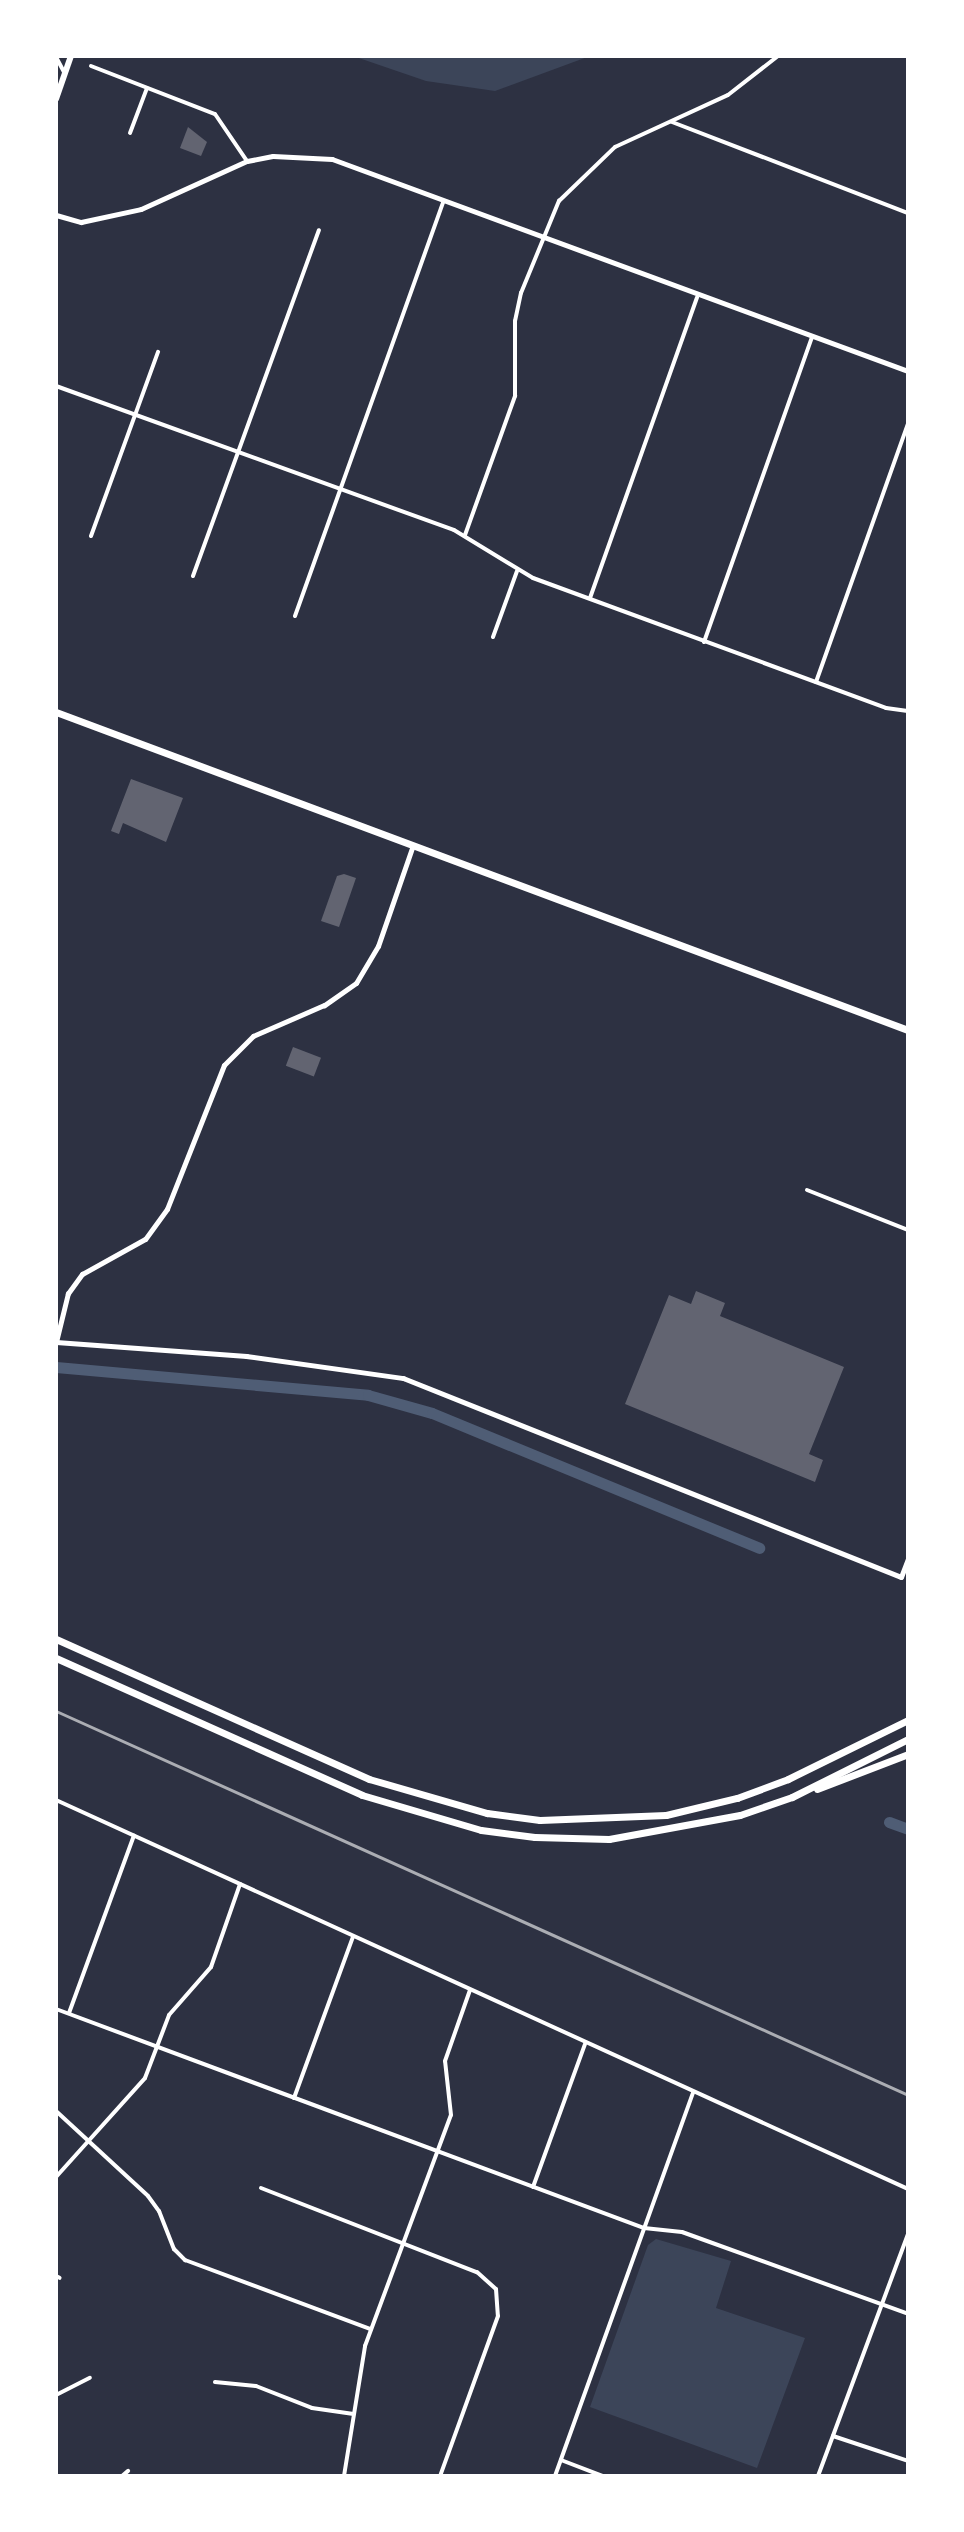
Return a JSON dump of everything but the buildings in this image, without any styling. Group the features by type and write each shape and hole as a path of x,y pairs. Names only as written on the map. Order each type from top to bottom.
{"main road":[{"path":"56,99 71,56"},
{"path":"56,712 908,1030"},
{"path":"56,1639 369,1779 444,1803 540,1820 666,1815 737,1798 908,1718"},
{"path":"56,1658 362,1795 481,1830 609,1839 666,1832 792,1797 908,1754"},
{"path":"792,1797 908,1739"}],"street":[{"path":"465,535 515,396 515,321 540,238 559,201 615,147 728,95 778,56"},
{"path":"56,57 65,73"},
{"path":"91,66 215,114 247,161"},
{"path":"130,133 147,88"},
{"path":"672,122 908,213"},
{"path":"56,215 81,222 141,209 247,161 273,156 332,159 697,297 908,371"},
{"path":"295,616 443,203"},
{"path":"193,576 319,230"},
{"path":"590,598 697,297"},
{"path":"704,642 812,337"},
{"path":"91,536 158,352"},
{"path":"56,386 465,535 517,571 704,642 908,711"},
{"path":"816,682 908,424"},
{"path":"493,637 517,571"},
{"path":"413,845 378,946 356,983 324,1005 253,1036 224,1065 167,1209 145,1239 82,1274 68,1293 56,1342 246,1356 403,1378 908,1579"},
{"path":"807,1190 908,1230"},
{"path":"901,1577 908,1559"},
{"path":"56,1800 908,2189"},
{"path":"69,2013 134,1835"},
{"path":"56,2177 145,2078 169,2015 211,1967 240,1884"},
{"path":"294,2098 353,1937"},
{"path":"344,2476 371,2329 451,2115 445,2061 470,1990"},
{"path":"56,2009 644,2228 682,2232 908,2314"},
{"path":"533,2187 585,2044"},
{"path":"555,2476 693,2093"},
{"path":"56,2111 148,2196 174,2249 185,2260 371,2329"},
{"path":"261,2188 477,2272 496,2289 498,2316 440,2476"},
{"path":"818,2476 908,2234"},
{"path":"56,2395 90,2378"},
{"path":"215,2382 256,2386 312,2408 354,2414"},
{"path":"833,2436 908,2461"},
{"path":"561,2460 603,2476"},
{"path":"122,2476 128,2471"}],"shaded area":[{"path":"353,56 590,56 495,91 426,81"},
{"path":"656,2239 731,2261 716,2308 805,2338 757,2468 590,2407 648,2245"}],"waterway":[{"path":"56,1367 368,1395 432,1413 759,1548"},
{"path":"889,1822 908,1829"}],"railway":[{"path":"56,1711 908,2095"}]}
